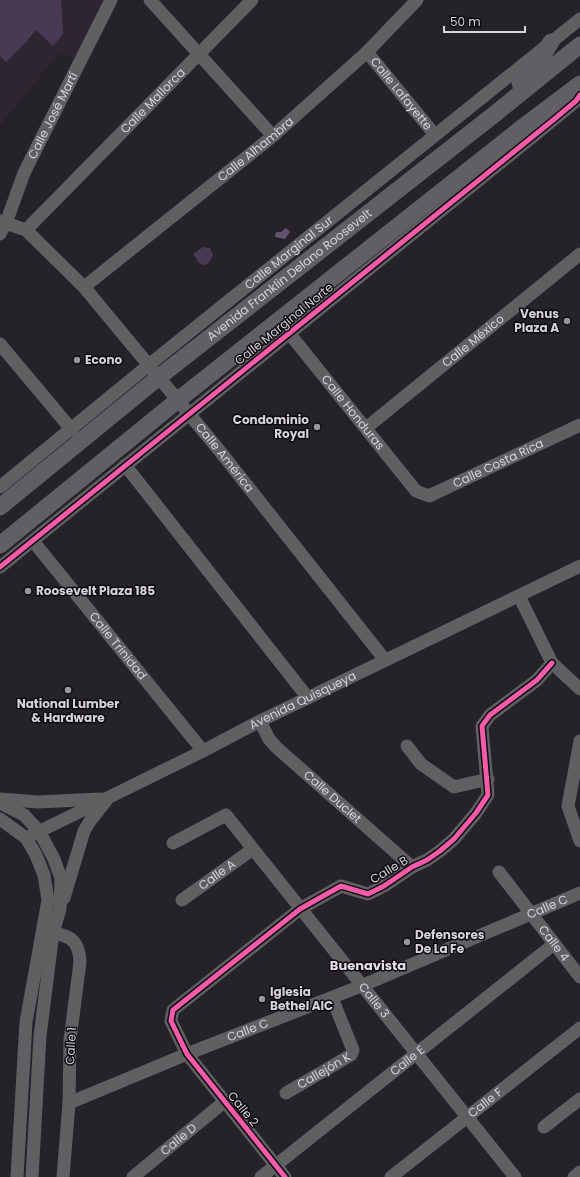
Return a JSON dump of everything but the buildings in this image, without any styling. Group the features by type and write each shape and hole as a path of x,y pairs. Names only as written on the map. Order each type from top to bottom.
{"main road":[{"path":"496,113 512,91 539,61 551,42"},
{"name":"Avenida Franklin Delano Roosevelt","path":"0,507 154,370 496,113 580,45"},
{"path":"0,546 178,400 523,127 580,84"}],"street":[{"name":"Calle José Martí","path":"2,226 24,173 111,0"},
{"path":"150,0 273,136"},
{"name":"Calle Mallorca","path":"26,230 252,0"},
{"name":"Calle Alhambra","path":"84,287 273,136 367,52 417,0"},
{"name":"Calle Marginal Sur","path":"0,488 72,430 154,370 435,135 580,19"},
{"name":"Calle Lafayette","path":"367,52 435,135"},
{"name":"Calle Marginal Norte","path":"0,567 546,126 580,95"},
{"name":"Calle América","path":"2,226 26,230 84,287 189,413 385,660"},
{"name":"Calle México","path":"366,428 580,254"},
{"name":"Calle Honduras","path":"289,333 416,491"},
{"path":"0,344 72,430"},
{"name":"Calle Costa Rica","path":"416,491 429,496 580,425"},
{"path":"125,465 308,698"},
{"name":"Calle Trinidad","path":"33,541 203,751"},
{"name":"Avenida Quisqueya","path":"26,838 39,830 203,751 260,721 580,566"},
{"path":"519,596 552,663 580,689"},
{"name":"Calle B","path":"187,1054 171,1021 172,1010 300,909 340,886 368,894 384,886 412,867 427,860 454,839 476,813 488,795 488,779 482,726 490,715 537,680 552,663"},
{"name":"Calle Duclet","path":"260,721 269,739 276,747 412,867"},
{"path":"580,741 568,806 580,841"},
{"path":"407,746 421,764 454,787 488,779"},
{"path":"0,799 60,802 108,798"},
{"path":"17,1177 26,1022 33,978 48,932 60,909 84,831 108,798"},
{"path":"0,803 24,814 39,830 54,858 61,878 60,909"},
{"name":"Calle 3","path":"173,843 226,815 515,1177"},
{"path":"0,819 26,838 36,855 44,875 48,900 48,932 40,1036 32,1177"},
{"name":"Calle A","path":"182,900 253,849"},
{"name":"Calle 4","path":"499,872 580,977"},
{"name":"Calle C","path":"69,1103 187,1054 332,998 580,893"},
{"name":"Calle 1","path":"48,932 75,941 79,950 80,962 70,1040 69,1103 63,1177"},
{"name":"Calle E","path":"261,1177 417,1055 554,944"},
{"name":"Callejón K","path":"286,1093 351,1055 353,1050 332,998"},
{"name":"Calle F","path":"391,1177 580,1028"},
{"name":"Calle 2","path":"187,1054 285,1177"},
{"path":"544,1127 580,1099"},
{"name":"Calle D","path":"133,1177 224,1102"},
{"path":"574,1177 580,1172"}],"shaded area":[{"path":"0,0 105,0 75,59 60,52 0,125"},
{"path":"0,0 61,0 63,34 53,46 36,30 6,62 0,56"},
{"path":"286,228 290,232 285,239 275,237 276,232 281,232"},
{"path":"203,247 210,248 213,255 208,264 203,265 198,262 193,254"}],"cycle path":[{"path":"0,567 552,121 576,101 580,95"},
{"path":"285,1177 187,1054 171,1021 173,1010 300,909 341,886 368,894 384,886 412,867 427,860 454,839 476,813 488,795 482,726 490,715 537,680 552,663"}],"place":[{"name":"Venus Plaza A","path":"567,321"},
{"name":"Econo","path":"77,360"},
{"name":"Condominio Royal","path":"317,427"},
{"name":"Roosevelt Plaza 185","path":"28,591"},
{"name":"National Lumber & Hardware","path":"68,690"},
{"name":"Defensores De La Fe","path":"407,942"},
{"name":"Iglesia Bethel AIC","path":"262,999"}],"district":[{"name":"Buenavista","path":"368,965"}]}
